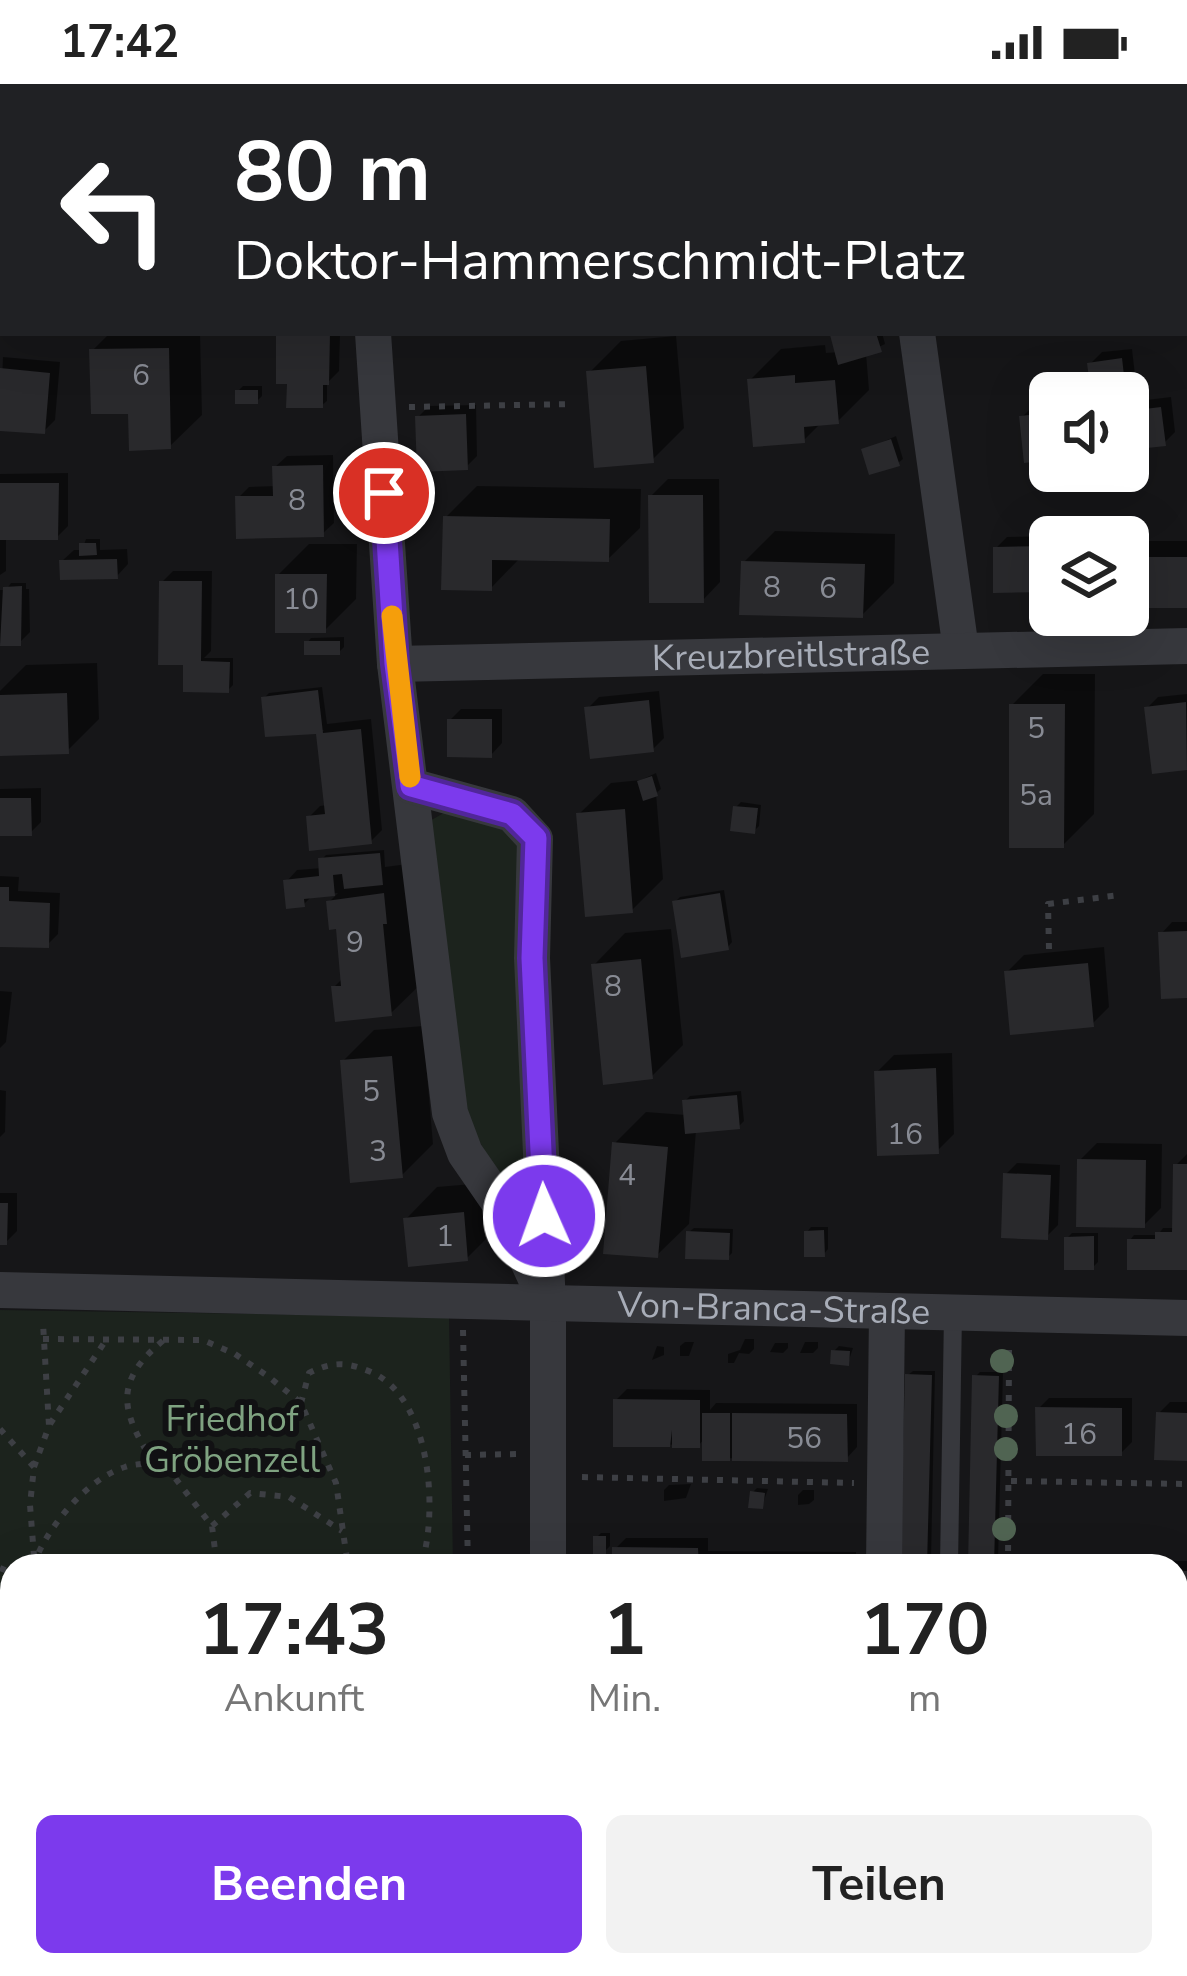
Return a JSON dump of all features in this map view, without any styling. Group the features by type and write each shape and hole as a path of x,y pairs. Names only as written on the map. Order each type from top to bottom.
{"street":[{"path":"373,336 395,664 450,1113 465,1154 506,1211 548,1305"},
{"path":"917,336 961,650"},
{"name":"Kreuzbreitlstraße","path":"395,664 1187,646"},
{"path":"411,786 512,814 536,838 532,958 548,1305 548,1554"},
{"name":"Von-Branca-Straße","path":"0,1290 1187,1318"},
{"path":"884,1554 887,1312"}],"lane":[{"path":"949,1554 953,1313"}],"path":[{"path":"378,407 574,404"},
{"path":"1049,949 1048,904 1120,895"},
{"path":"43,1291 49,1426"},
{"path":"468,1554 463,1330 477,1302"},
{"path":"1008,1554 1009,1314"},
{"path":"33,1554 30,1505 34,1467 49,1426 108,1337"},
{"path":"43,1339 168,1337 203,1340 235,1354 301,1403 336,1483 347,1554"},
{"path":"168,1337 141,1358 128,1382 126,1408 133,1431 154,1463 175,1478 212,1526 216,1554"},
{"path":"301,1403 309,1373 329,1363 351,1363 380,1376 399,1393 417,1423 425,1460 429,1506 423,1554"},
{"path":"0,1429 34,1467"},
{"path":"40,1554 69,1509 94,1484 123,1467 154,1463"},
{"path":"582,1480 869,1483"},
{"path":"1011,1481 1187,1484"},
{"path":"212,1526 250,1493 290,1497 344,1532"}],"green space":[{"path":"449,810 508,821 529,852 543,1285 521,1217 464,1113 428,822"},
{"name":"Friedhof Gröbenzell","path":"0,1310 449,1317 453,1554 0,1554"}],"building":[{"path":"276,336 330,336 329,385 323,385 323,408 286,408 287,384 276,384"},
{"path":"830,336 877,336 882,352 838,365"},
{"path":"169,348 171,449 129,451 128,414 91,414 89,349"},
{"path":"1122,358 1124,372 1088,372 1087,363"},
{"path":"646,366 654,463 594,468 586,371"},
{"path":"0,368 50,373 45,434 0,431"},
{"path":"795,375 795,383 835,380 839,424 804,427 805,443 753,447 747,379"},
{"path":"235,390 258,390 258,404 235,404"},
{"path":"1161,407 1166,446 1149,448 1149,408"},
{"path":"466,414 468,470 417,472 415,416"},
{"path":"1029,415 1029,462 1024,463 1019,416"},
{"path":"891,439 900,466 869,475 861,449"},
{"path":"323,465 324,537 236,539 235,496 273,496 272,466"},
{"path":"0,483 59,483 58,540 0,540"},
{"path":"648,495 703,495 704,603 649,603"},
{"path":"443,516 610,519 609,562 492,560 492,591 441,590"},
{"path":"79,543 96,543 97,555 79,556"},
{"path":"1029,546 1029,592 993,593 993,547"},
{"path":"1149,557 1187,557 1187,608 1149,608"},
{"path":"117,559 118,579 60,580 59,560"},
{"path":"741,561 865,564 863,618 739,615"},
{"path":"275,574 327,574 326,633 275,633"},
{"path":"159,581 202,581 201,661 230,662 229,693 183,692 183,665 158,665"},
{"path":"22,586 21,646 0,646 3,587"},
{"path":"304,641 340,641 340,655 304,655"},
{"path":"318,690 323,733 361,729 372,844 309,851 306,816 325,814 316,734 265,737 261,697"},
{"path":"67,693 69,754 0,756 0,695"},
{"path":"649,700 654,752 590,759 584,707"},
{"path":"1186,702 1187,770 1152,774 1144,707"},
{"path":"1009,704 1065,704 1064,848 1009,848"},
{"path":"447,719 492,719 492,758 447,757"},
{"path":"652,776 658,796 643,801 637,781"},
{"path":"0,798 31,798 32,836 0,836"},
{"path":"733,806 758,808 755,834 730,831"},
{"path":"625,809 633,913 585,917 576,813"},
{"path":"380,853 383,885 344,889 342,874 333,875 335,896 304,899 305,907 286,909 283,880 319,876 318,858"},
{"path":"0,887 9,887 9,901 50,903 49,948 0,947"},
{"path":"384,893 392,1016 335,1022 331,986 341,986 336,929 329,930 326,901"},
{"path":"720,893 729,950 681,958 672,901"},
{"path":"1187,931 1187,998 1161,999 1158,932"},
{"path":"641,959 653,1079 603,1085 591,964"},
{"path":"1088,963 1094,1027 1010,1035 1004,971"},
{"path":"392,1056 403,1178 350,1183 340,1060"},
{"path":"936,1068 939,1154 877,1156 874,1071"},
{"path":"737,1095 740,1129 685,1134 682,1100"},
{"path":"612,1142 668,1147 658,1258 603,1254"},
{"path":"1077,1159 1146,1160 1145,1228 1076,1227"},
{"path":"1173,1164 1187,1164 1187,1270 1127,1270 1127,1239 1155,1239 1155,1232 1172,1232"},
{"path":"1003,1173 1051,1175 1048,1240 1001,1238"},
{"path":"0,1203 8,1203 7,1245 0,1245"},
{"path":"464,1212 468,1261 408,1267 403,1218"},
{"path":"824,1230 825,1257 804,1257 804,1231"},
{"path":"686,1231 730,1233 729,1260 685,1259"},
{"path":"1094,1236 1094,1270 1064,1270 1064,1237"},
{"path":"831,1350 850,1351 849,1366 830,1364"},
{"path":"905,1374 932,1375 927,1554 900,1554"},
{"path":"972,1375 999,1376 994,1554 968,1554"},
{"path":"613,1399 700,1400 700,1448 672,1448 672,1430 670,1447 613,1447"},
{"path":"1035,1407 1122,1408 1122,1456 1036,1456"},
{"path":"1156,1412 1187,1413 1187,1461 1154,1460"},
{"path":"702,1413 730,1413 730,1461 702,1461"},
{"path":"732,1413 847,1414 848,1462 732,1461"},
{"path":"750,1491 765,1493 763,1509 748,1508"},
{"path":"593,1536 606,1536 606,1554 593,1554"},
{"path":"612,1547 698,1548 698,1554 612,1554"}],"slow traffic":[{"path":"392,616 410,777"}],"route":[{"path":"384,493 395,664 411,786 512,814 536,838 532,958 544,1216"}]}
